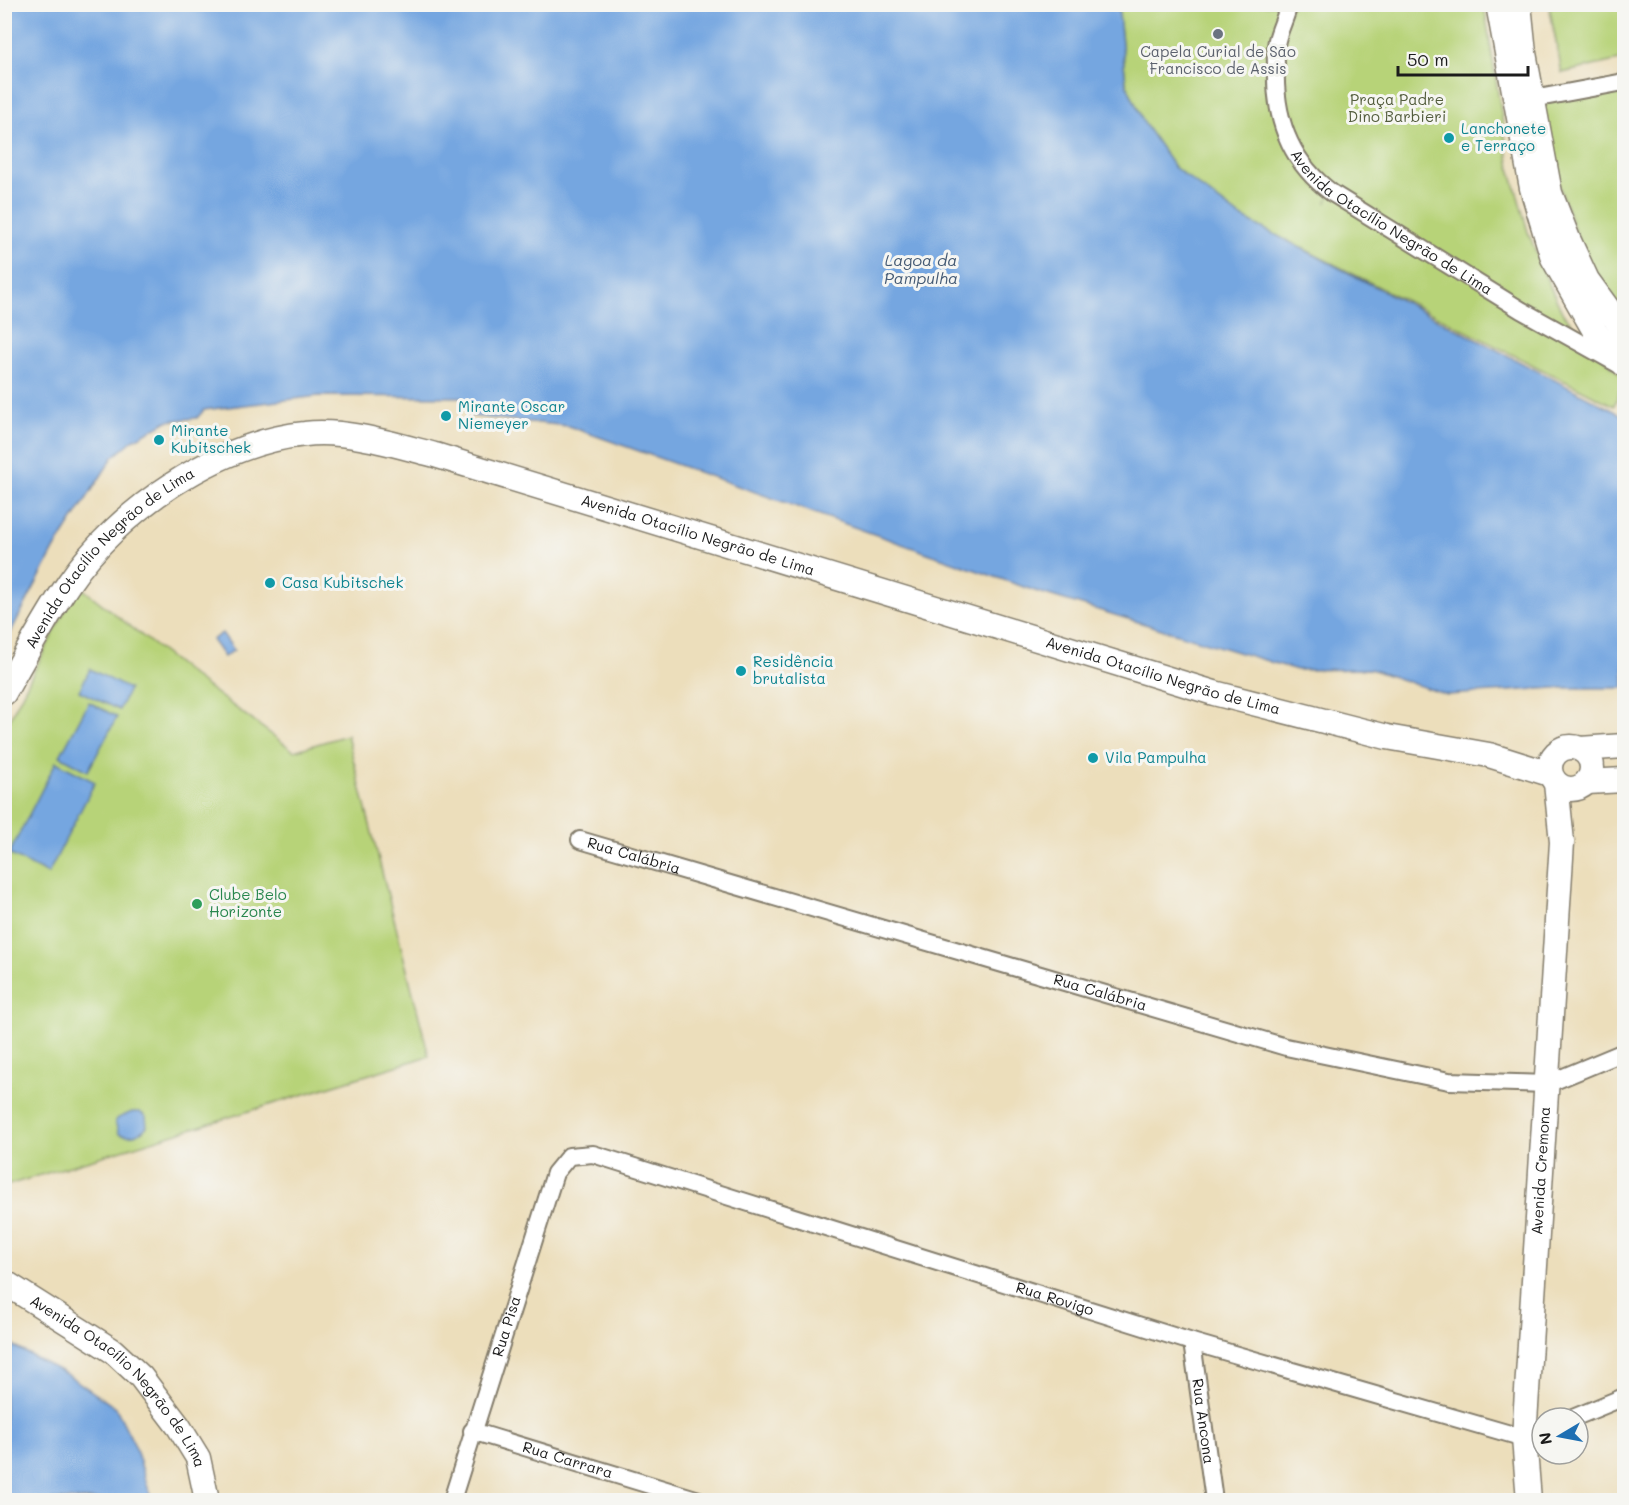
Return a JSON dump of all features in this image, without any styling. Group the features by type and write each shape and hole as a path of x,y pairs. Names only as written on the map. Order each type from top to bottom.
{"street":[{"name":"Avenida Otacílio Negrão de Lima","path":"1289,4 1277,40 1275,93 1284,131 1296,156 1312,176 1332,193 1521,310 1624,366"},
{"name":"Avenida Otacílio Negrão de Lima","path":"1498,4 1532,188 1553,258 1596,333 1624,366"},
{"path":"1519,4 1524,52 1550,192 1587,280 1624,332"},
{"path":"1533,99 1624,82"},
{"name":"Avenida Otacílio Negrão de Lima","path":"4,693 69,583 93,551 118,526 171,486 211,462 235,451 305,434 337,434 435,456 1214,693 1387,737 1489,755 1553,779"},
{"name":"Avenida Otacílio Negrão de Lima","path":"1489,755 1624,746"},
{"path":"1585,784 1591,777 1590,757 1569,749 1551,761 1553,779 1568,790 1585,784 1624,780"},
{"name":"Avenida Cremona","path":"1534,1406 1547,1084 1562,842 1553,779"},
{"name":"Avenida Cremona","path":"1562,842 1585,784"},
{"name":"Rua Calábria","path":"580,840 1286,1047 1449,1081 1547,1084 1624,1052"},
{"name":"Rua Rovigo","path":"569,1156 593,1154 1192,1342 1530,1433"},
{"name":"Rua Pisa","path":"452,1500 555,1173 569,1156"},
{"name":"Avenida Otacílio Negrão de Lima","path":"4,1282 113,1351 141,1377 179,1427 198,1458 207,1500"},
{"name":"Rua Ancona","path":"1192,1342 1214,1500"},
{"path":"1590,1411 1624,1397"},
{"name":"Rua Carrara","path":"472,1431 699,1500"},
{"name":"Avenida Cremona","path":"1529,1500 1531,1466"}],"green space":[{"name":"Praça Padre Dino Barbieri","path":"1118,5 1286,5 1275,39 1274,93 1284,132 1295,157 1330,193 1326,204 1331,192 1298,155 1286,131 1277,93 1279,41 1291,5 1484,5 1510,168 1528,232 1563,314 1624,379 1614,406 1239,216 1174,167 1144,123 1126,83"},
{"path":"1549,5 1624,5 1624,59 1562,73"},
{"path":"1624,88 1624,317 1595,289 1531,105"},
{"name":"Clube Belo Horizonte","path":"78,585 198,680 294,751 347,735 429,1056 5,1186 4,730"}],"water":[{"name":"Lagoa da Pampulha","path":"5,4 1118,5 1126,83 1144,123 1174,167 1239,216 1624,416 1624,688 1555,688 1447,695 1370,669 1297,670 1035,591 568,426 471,416 461,397 319,396 204,410 197,418 167,421 133,440 113,457 55,548 5,643"},
{"path":"222,633 234,650 224,657 212,640"},
{"path":"90,669 129,689 119,710 79,691"},
{"path":"89,702 117,717 88,771 60,756"},
{"path":"56,762 95,782 48,874 9,854"},
{"path":"132,1112 140,1112 146,1117 147,1126 134,1135 119,1134 115,1122 118,1118"},
{"path":"4,1341 68,1375 116,1408 135,1446 152,1500 5,1500"}],"place":[{"name":"Capela Curial de São Francisco de Assis","path":"1218,34"},
{"name":"Lanchonete e Terraço","path":"1449,138"},
{"name":"Mirante Oscar Niemeyer","path":"446,416"},
{"name":"Mirante Kubitschek","path":"159,440"},
{"name":"Casa Kubitschek","path":"270,583"},
{"name":"Residência brutalista","path":"741,671"},
{"name":"Vila Pampulha","path":"1093,758"},
{"name":"Clube Belo Horizonte","path":"197,904"}]}
